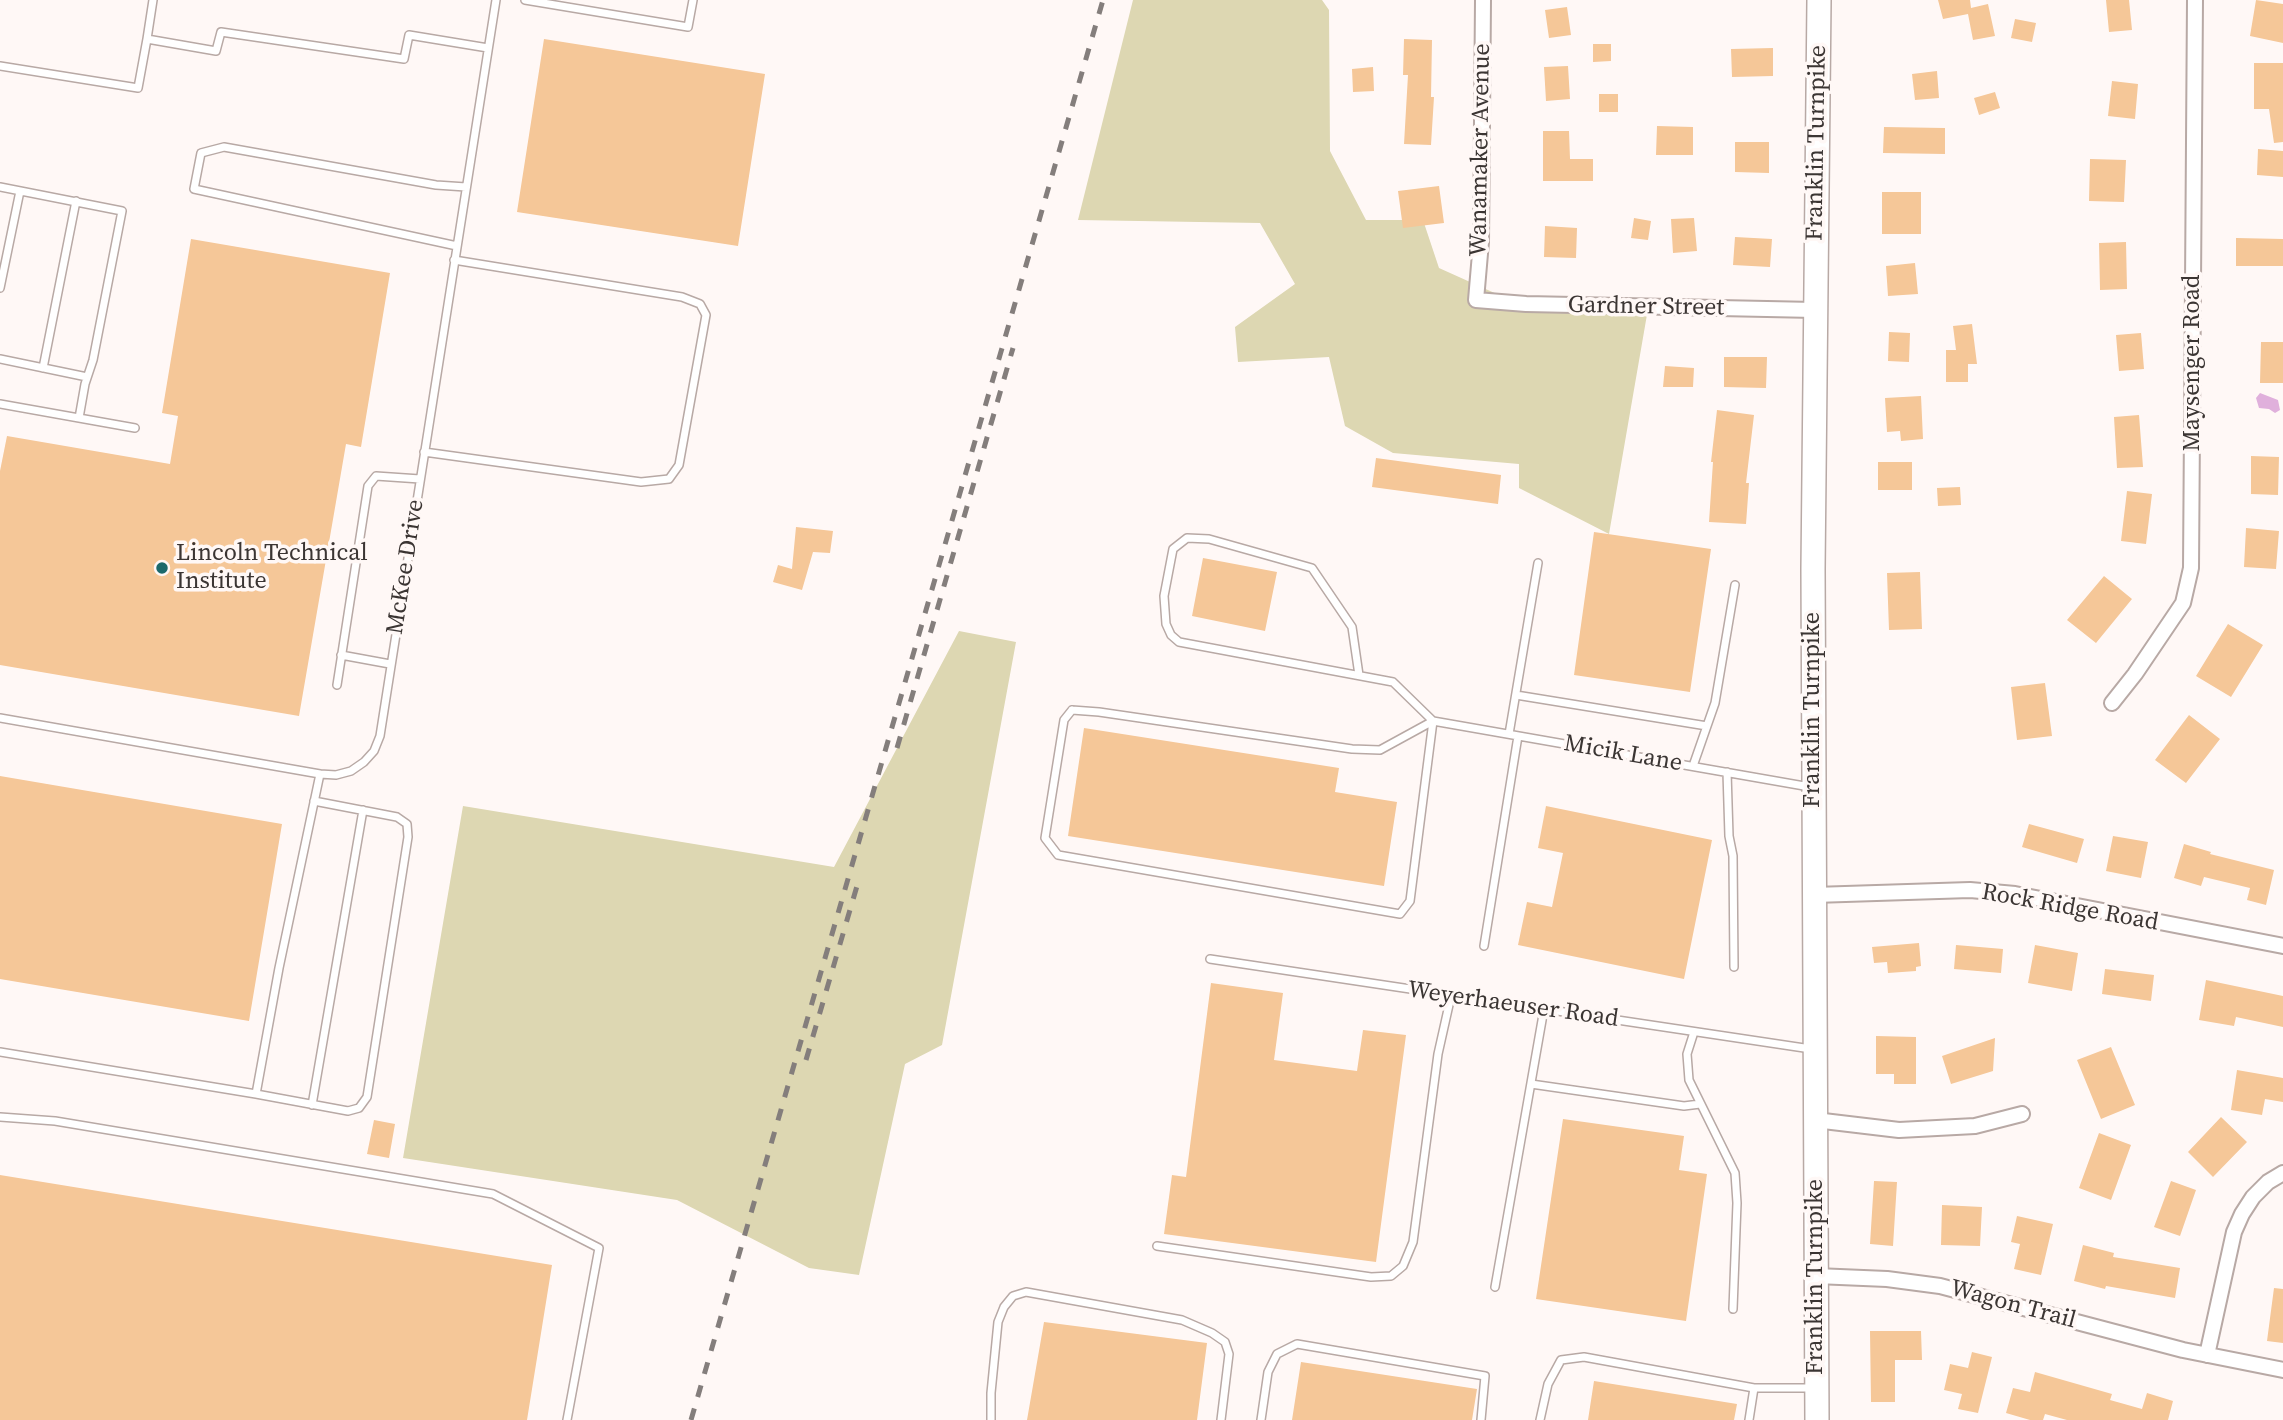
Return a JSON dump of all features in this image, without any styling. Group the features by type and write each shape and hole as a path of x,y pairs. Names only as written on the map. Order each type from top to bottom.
{"main road":[{"name":"Franklin Turnpike","path":"1817,1420 1813,569 1819,0"}],"street":[{"name":"Wanamaker Avenue","path":"1476,300 1481,242 1483,0"},
{"name":"Maysenger Road","path":"2112,703 2183,603 2192,568 2195,0"},
{"name":"Gardner Street","path":"1476,300 1527,304 1815,310"},
{"name":"Rock Ridge Road","path":"1814,895 1970,890 2015,894 2283,946"},
{"path":"1815,1120 1899,1130 1975,1126 2022,1114"},
{"path":"2207,1355 2238,1223 2253,1197 2268,1182 2283,1173"},
{"name":"Wagon Trail","path":"1816,1276 1887,1279 1940,1286 2207,1355 2283,1370"}],"lane":[{"path":"0,66 138,88 153,0"},
{"name":"McKee Drive","path":"0,718 320,774 336,775 351,771 374,751 380,736 496,0"},
{"path":"525,0 688,27 693,0"},
{"path":"147,39 216,51 221,32 404,60 409,35 488,48"},
{"path":"457,246 194,189 201,153 224,147 436,185 466,187"},
{"path":"0,187 122,211 79,418"},
{"path":"0,288 20,191"},
{"path":"43,368 76,201"},
{"path":"424,452 641,482 670,480 679,465 706,315 700,304 682,297 454,260"},
{"path":"0,359 87,377"},
{"path":"0,404 135,428"},
{"path":"337,685 368,486 376,476 419,479"},
{"path":"1359,675 1352,627 1312,568 1209,538 1187,538 1173,548 1164,596 1165,614 1171,635 1179,642 1393,682 1433,721"},
{"path":"1509,734 1538,563"},
{"path":"1693,766 1715,703 1734,585"},
{"path":"341,655 390,664"},
{"path":"1516,695 1707,726"},
{"path":"1072,710 1352,749 1380,750 1433,721 1410,901 1400,914 1058,855 1045,838 1064,720 1072,710"},
{"name":"Micik Lane","path":"1433,721 1814,787"},
{"path":"1484,946 1518,736"},
{"path":"1727,772 1729,836 1733,856 1734,967"},
{"path":"256,1094 320,774"},
{"path":"0,1052 348,1111 359,1108 367,1097 408,837 407,824 397,817 314,801"},
{"path":"312,1105 363,810"},
{"name":"Weyerhaeuser Road","path":"1210,959 1815,1050"},
{"path":"1157,1245 1371,1277 1391,1276 1403,1266 1413,1242 1438,1054 1451,996"},
{"path":"1495,1287 1544,1009"},
{"path":"1694,1032 1687,1054 1689,1080 1735,1173 1737,1203 1733,1308"},
{"path":"1531,1084 1684,1107 1700,1104"},
{"path":"0,1117 55,1121 493,1194 599,1248 567,1420"},
{"path":"991,1420 998,1322 1004,1307 1013,1296 1026,1292 1182,1320 1212,1333 1225,1342 1229,1354 1221,1420"},
{"path":"1261,1420 1268,1372 1277,1354 1297,1344 1485,1376 1481,1420"},
{"path":"1540,1420 1548,1384 1560,1360 1584,1357 1754,1388 1817,1388"},
{"path":"1749,1420 1754,1388"}],"shaded area":[{"path":"1133,0 1322,0 1329,10 1330,151 1366,220 1423,220 1439,268 1499,295 1649,303 1609,534 1519,488 1519,464 1393,453 1345,426 1329,357 1238,362 1235,327 1295,284 1260,223 1078,220"},
{"path":"2260,393 2278,400 2280,410 2275,413 2259,408 2256,398"},
{"path":"959,631 1016,642 942,1045 905,1064 859,1275 809,1268 677,1200 403,1158 463,806 834,867"}],"building":[{"path":"1938,0 1970,0 1971,8 1988,4 1995,36 1973,40 1968,14 1943,19"},
{"path":"2106,0 2129,0 2132,30 2109,32"},
{"path":"2256,0 2283,4 2283,43 2250,36"},
{"path":"1567,7 1571,35 1549,38 1545,10"},
{"path":"2015,19 2036,23 2032,42 2011,38"},
{"path":"544,39 765,74 738,246 517,212"},
{"path":"1404,39 1432,40 1431,97 1434,97 1431,145 1404,144 1408,75 1403,75"},
{"path":"1593,44 1611,44 1611,61 1593,62"},
{"path":"1773,48 1773,76 1732,77 1731,49"},
{"path":"2254,63 2283,63 2283,142 2274,143 2269,109 2254,109"},
{"path":"1568,66 1570,99 1546,101 1544,67"},
{"path":"1373,67 1374,91 1353,92 1352,69"},
{"path":"1937,71 1939,98 1915,100 1912,74"},
{"path":"2112,81 2138,84 2135,119 2108,116"},
{"path":"1995,92 2000,108 1979,115 1974,98"},
{"path":"1599,94 1618,94 1618,112 1599,112"},
{"path":"1657,126 1693,127 1693,155 1656,155"},
{"path":"1884,127 1945,128 1945,154 1883,153"},
{"path":"1543,131 1569,131 1570,159 1593,159 1593,181 1543,181"},
{"path":"1735,142 1769,142 1769,173 1735,172"},
{"path":"2258,149 2283,151 2283,177 2257,175"},
{"path":"2090,159 2126,160 2124,202 2089,201"},
{"path":"1439,186 1444,223 1403,228 1398,191"},
{"path":"1882,192 1921,192 1921,234 1882,234"},
{"path":"1634,218 1651,221 1648,240 1631,238"},
{"path":"1694,218 1697,251 1673,253 1671,219"},
{"path":"1545,226 1577,228 1576,258 1544,257"},
{"path":"1735,237 1772,239 1770,267 1733,265"},
{"path":"2236,238 2283,239 2283,266 2236,266"},
{"name":"Lincoln Technical Institute","path":"191,239 390,273 361,447 346,444 299,716 0,665 0,471 7,436 170,464 178,416 162,413"},
{"path":"2126,242 2127,289 2100,290 2099,243"},
{"path":"1915,263 1918,294 1888,296 1886,266"},
{"path":"1972,324 1977,364 1968,364 1968,382 1946,382 1946,350 1956,350 1953,326"},
{"path":"1889,332 1910,333 1909,362 1888,361"},
{"path":"2141,333 2144,369 2119,371 2116,335"},
{"path":"2261,342 2283,342 2283,383 2260,383"},
{"path":"1724,357 1767,357 1766,388 1724,387"},
{"path":"1665,366 1694,368 1693,387 1663,387"},
{"path":"1921,396 1923,439 1901,441 1900,431 1887,432 1885,398"},
{"path":"1717,410 1754,415 1746,483 1749,483 1746,524 1709,522 1711,462"},
{"path":"2139,415 2143,467 2117,468 2114,417"},
{"path":"2251,456 2279,457 2278,495 2251,494"},
{"path":"1376,458 1501,475 1498,504 1372,487"},
{"path":"1878,462 1912,462 1912,490 1878,490"},
{"path":"1960,487 1961,505 1938,506 1937,488"},
{"path":"2127,491 2152,494 2146,544 2121,541"},
{"path":"796,527 833,531 830,553 813,552 802,590 773,582 778,565 792,569"},
{"path":"2246,528 2279,531 2276,569 2244,567"},
{"path":"1594,532 1711,549 1690,692 1574,675"},
{"path":"1203,558 1277,572 1265,631 1192,616"},
{"path":"1920,572 1922,629 1889,630 1887,573"},
{"path":"2104,576 2132,599 2096,643 2067,620"},
{"path":"2228,624 2263,645 2231,697 2196,676"},
{"path":"2045,683 2052,736 2017,740 2011,687"},
{"path":"2189,715 2220,739 2186,783 2155,760"},
{"path":"1084,728 1339,768 1335,792 1397,802 1384,886 1068,836"},
{"path":"0,776 282,824 249,1021 0,979"},
{"path":"1546,806 1712,840 1684,979 1518,945 1527,902 1552,907 1563,853 1538,848"},
{"path":"2029,824 2084,839 2077,863 2022,847"},
{"path":"2113,836 2148,842 2141,878 2106,871"},
{"path":"2184,844 2211,852 2210,854 2274,870 2266,905 2247,900 2250,888 2204,877 2201,886 2174,878"},
{"path":"1919,943 1921,966 1916,967 1916,971 1888,973 1887,962 1874,963 1872,947"},
{"path":"1956,945 2003,949 2001,973 1954,969"},
{"path":"2035,945 2078,953 2072,991 2028,983"},
{"path":"2105,969 2154,975 2151,1001 2102,994"},
{"path":"2206,980 2283,996 2283,1027 2236,1017 2234,1026 2199,1020"},
{"path":"1211,983 1283,993 1274,1060 1357,1071 1363,1030 1406,1035 1376,1262 1164,1234 1172,1175 1186,1177"},
{"path":"1876,1036 1916,1037 1916,1084 1894,1084 1894,1074 1876,1074"},
{"path":"1995,1038 1993,1071 1951,1084 1942,1056"},
{"path":"2111,1047 2135,1105 2101,1119 2077,1060"},
{"path":"2237,1070 2283,1078 2283,1102 2265,1099 2262,1115 2231,1110"},
{"path":"2221,1117 2247,1142 2213,1177 2188,1152"},
{"path":"1563,1119 1684,1136 1679,1170 1707,1174 1686,1321 1536,1299"},
{"path":"374,1120 395,1124 389,1158 367,1154"},
{"path":"2099,1133 2131,1145 2111,1200 2079,1188"},
{"path":"0,1175 552,1265 527,1420 0,1420"},
{"path":"1874,1181 1897,1182 1893,1246 1870,1244"},
{"path":"2171,1181 2196,1190 2180,1236 2154,1227"},
{"path":"1942,1205 1982,1207 1980,1246 1941,1245"},
{"path":"2017,1216 2053,1224 2041,1275 2014,1269 2020,1244 2011,1242"},
{"path":"2083,1245 2114,1253 2113,1257 2180,1268 2175,1298 2106,1286 2105,1289 2074,1281"},
{"path":"2274,1288 2283,1289 2283,1343 2267,1341"},
{"path":"1044,1322 1207,1343 1197,1420 1027,1420"},
{"path":"1870,1331 1921,1331 1922,1360 1895,1360 1895,1402 1871,1402"},
{"path":"1972,1352 1992,1357 1978,1413 1958,1409 1962,1394 1944,1390 1950,1364 1968,1368"},
{"path":"1301,1362 1477,1389 1472,1420 1292,1420"},
{"path":"2035,1372 2112,1394 2110,1400 2142,1409 2147,1393 2173,1401 2168,1420 2067,1420 2045,1414 2043,1420 2030,1420 2006,1413 2013,1388 2030,1392"},
{"path":"1594,1381 1737,1404 1734,1420 1588,1420"}],"railway":[{"path":"691,1420 1103,0"},
{"path":"897,748 1013,348"},
{"path":"806,1060 857,886"}],"place":[{"name":"Lincoln Technical Institute","path":"162,568"}]}
